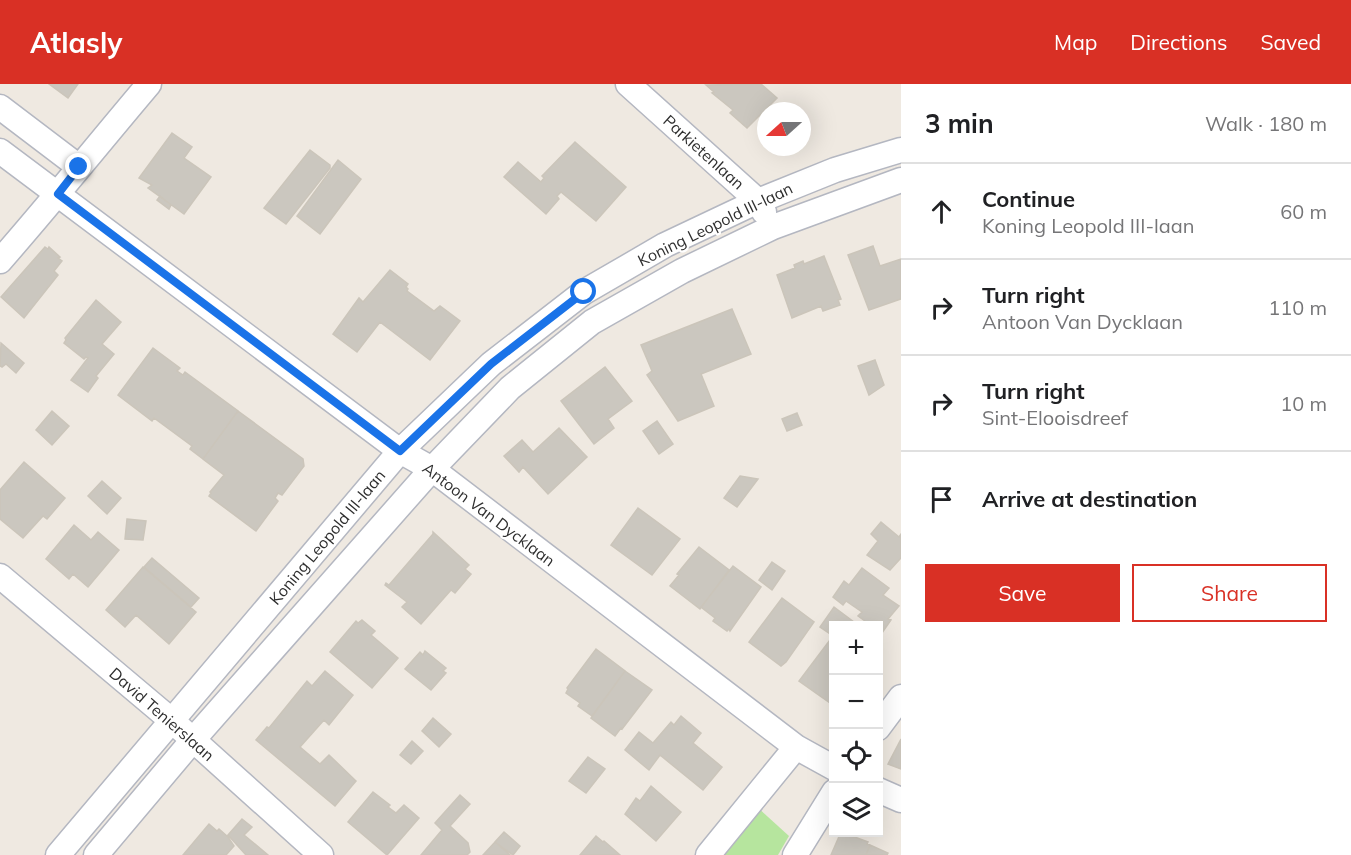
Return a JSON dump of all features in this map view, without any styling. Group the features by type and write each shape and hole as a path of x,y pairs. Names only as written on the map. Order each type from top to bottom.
{"street":[{"path":"0,261 150,84"},
{"name":"Parkietenlaan","path":"628,84 758,201 773,227"},
{"path":"0,107 79,167"},
{"name":"Koning Leopold III-laan","path":"58,855 400,451 491,364 584,292 665,245 758,201 835,170 901,150"},
{"name":"Antoon Van Dycklaan","path":"0,151 400,451 432,469 796,747 829,765"},
{"name":"Koning Leopold III-laan","path":"96,855 192,741 432,469 510,388 592,322 682,271 773,227 901,180"},
{"name":"David Tenierslaan","path":"0,576 171,720 321,855"},
{"path":"883,722 901,697"},
{"path":"708,855 796,747"},
{"path":"883,792 901,800"},
{"path":"795,855 829,800"}],"green space":[{"path":"757,807 789,836 778,855 717,855"}],"building":[{"path":"49,84 78,84 68,98"},
{"path":"761,84 777,98 773,102 757,102 757,118 747,128 730,113 733,110 706,85"},
{"path":"172,133 192,147 184,158 211,177 184,214 148,188 152,185 139,178"},
{"path":"575,142 626,187 596,221 561,192 557,196 559,199 546,214 504,177 518,162 541,182 544,178 542,176"},
{"path":"310,150 330,165 330,168 286,224 264,208"},
{"path":"338,160 361,179 320,234 297,216"},
{"path":"160,196 171,205 169,209 157,200"},
{"path":"873,246 880,266 901,259 901,299 869,310 848,255"},
{"path":"45,247 48,249 49,247 62,261 54,271 58,275 24,318 1,297"},
{"path":"824,256 841,299 838,300 840,305 823,311 821,306 792,318 777,275 795,268 794,265 803,261 804,264"},
{"path":"390,270 408,284 407,291 434,311 440,306 460,321 430,360 380,322 357,352 333,334 359,298 363,302"},
{"path":"96,300 121,322 102,344 114,354 96,376 98,378 88,392 71,380 88,358 84,359 64,343 65,338"},
{"path":"732,309 751,354 701,374 714,406 678,421 647,375 652,371 641,345"},
{"path":"1,343 24,363 16,373 6,364 0,366"},
{"path":"153,348 180,368 177,371 183,375 185,372 238,411 203,459 190,449 192,446 154,418 152,421 118,395"},
{"path":"875,360 884,385 869,395 858,366"},
{"path":"605,367 632,401 608,419 614,428 594,444 561,401"},
{"path":"52,411 69,426 52,445 36,430"},
{"path":"238,411 303,459 304,466 282,495 278,493 275,498 278,501 256,531 209,496 224,475 203,459"},
{"path":"797,413 802,425 787,431 782,419"},
{"path":"657,421 673,444 659,454 643,431"},
{"path":"559,428 587,457 548,494 523,467 519,472 504,456 522,440 533,452"},
{"path":"24,462 65,498 47,519 43,516 23,538 0,519 0,490"},
{"path":"740,476 758,479 737,507 724,498"},
{"path":"102,481 121,498 107,514 88,496"},
{"path":"638,508 680,539 652,575 611,545"},
{"path":"127,519 146,521 143,540 125,539"},
{"path":"881,522 899,537 901,534 901,558 890,570 867,555 878,541 871,534"},
{"path":"74,525 91,540 98,532 119,550 88,587 73,574 69,579 46,559"},
{"path":"433,532 469,565 465,569 471,574 455,593 451,590 421,624 402,607 407,602 385,585 386,583 389,585"},
{"path":"699,547 729,570 700,609 670,586"},
{"path":"152,558 199,598 191,607 144,567"},
{"path":"772,562 785,571 772,590 759,580"},
{"path":"733,566 761,587 730,631 729,629 727,631 713,621 715,618 701,607"},
{"path":"143,567 196,612 169,644 136,615 125,627 106,610"},
{"path":"862,568 889,588 883,595 899,606 888,619 891,620 883,632 883,621 865,621 858,616 862,612 846,601 843,605 833,597 844,581 849,585"},
{"path":"782,598 814,622 781,666 749,642"},
{"path":"834,607 853,621 829,621 829,633 820,627"},
{"path":"362,620 375,631 371,635 398,658 372,688 330,652 356,621 358,623"},
{"path":"829,641 829,702 799,681"},
{"path":"596,649 625,671 592,716 566,693 567,688"},
{"path":"425,651 446,668 443,671 446,673 431,690 405,669 420,652 423,655"},
{"path":"325,671 353,695 329,725 324,720 300,747 320,764 329,755 356,781 335,806 256,740 267,727 269,728 307,681 312,686"},
{"path":"625,671 652,690 615,736 591,718"},
{"path":"681,716 701,733 693,743 722,767 703,790 660,755 649,770 625,750 639,732 653,743 671,722 674,725"},
{"path":"433,718 451,734 439,747 422,731"},
{"path":"901,739 901,769 888,764"},
{"path":"412,741 423,751 411,764 400,755"},
{"path":"588,757 605,769 586,793 569,781"},
{"path":"651,786 681,812 656,841 625,814 636,798 640,801"},
{"path":"373,792 390,805 388,807 396,813 404,805 419,818 387,855 348,822"},
{"path":"460,795 470,804 450,826 468,843 470,852 467,855 421,855 442,830 435,823"},
{"path":"242,819 252,827 244,835 268,855 246,855 228,835"},
{"path":"209,824 217,831 219,829 234,846 226,855 183,855"},
{"path":"504,832 520,846 513,855 495,842"},
{"path":"596,836 604,841 620,855 580,855"},
{"path":"839,837 854,837 870,845 866,855 831,855"},
{"path":"495,842 510,855 483,855"},
{"path":"870,845 888,853 887,855 866,855"}],"route":[{"path":"79,167 58,194 400,451 491,364 584,292"}]}
